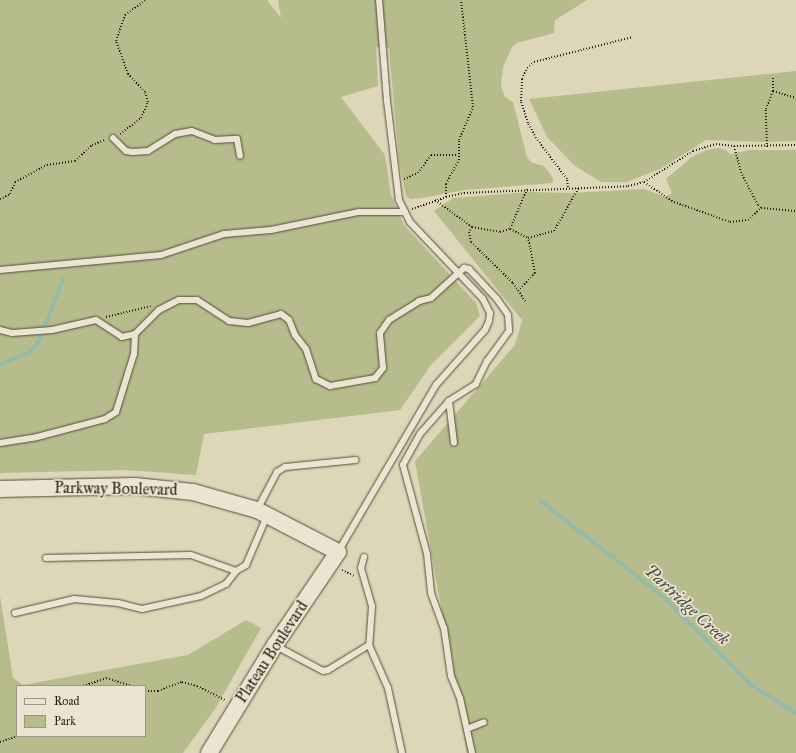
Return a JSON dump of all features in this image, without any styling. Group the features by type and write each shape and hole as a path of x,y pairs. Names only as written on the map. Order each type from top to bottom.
{"street":[{"name":"Parkway Boulevard","path":"0,489 165,488 210,495 263,512 338,552"},
{"name":"Plateau Boulevard","path":"209,753 275,645 338,552"}],"lane":[{"path":"338,552 436,385 485,330 489,321 490,313 483,299 410,222 399,200 396,182 380,0"},
{"path":"113,138 126,151 133,152 148,150 175,134 192,131 214,140 237,140 240,156"},
{"path":"0,270 161,255 224,234 271,230 359,212 405,212"},
{"path":"0,330 12,333 52,330 96,320 122,337 135,334 159,310 179,300 197,300 229,321 248,323 281,314 289,320 295,335 306,349 316,379 330,386 375,378 383,368 380,333 389,320 419,301 431,298 464,268 469,269 497,299 508,315 510,325 509,331 487,361 476,384 449,401 420,434 403,465 427,554 431,593 444,628 450,676 460,698 472,753"},
{"path":"0,443 37,437 105,419 116,412 134,354 135,334"},
{"path":"449,401 454,443"},
{"path":"15,613 74,599 118,603 142,609 201,596 226,584 236,571 246,565 277,472 285,467 356,460"},
{"path":"46,558 191,555 236,571"},
{"path":"364,557 361,568 372,606 369,646 388,688 402,753"},
{"path":"275,645 323,671 328,670 369,646"},
{"path":"467,729 484,722"}],"path":[{"path":"0,198 10,194 15,182 40,168 47,165 75,161 97,142 113,138 135,124 148,107 145,92 128,74 116,41 125,15 146,0"},
{"path":"446,197 446,184 457,166 459,140 473,107 461,0"},
{"path":"568,187 567,179 536,138 528,123 521,101 522,78 527,68 534,62 633,37"},
{"path":"767,147 766,110 774,91 773,78"},
{"path":"774,91 796,98"},
{"path":"405,212 446,197 528,189 615,187 644,182 705,145 716,144 767,147 796,145"},
{"path":"734,146 741,172 761,208"},
{"path":"396,182 418,173 430,154 458,155"},
{"path":"644,182 674,202 730,222 748,220 761,208 796,211"},
{"path":"435,200 472,227 500,232 510,229 528,238 554,231 578,187"},
{"path":"510,229 528,189"},
{"path":"472,227 468,232 471,242 518,291 525,301"},
{"path":"518,291 535,273 528,238"},
{"path":"96,320 144,307 171,304"},
{"path":"344,572 349,575"},
{"path":"86,685 106,678 130,685"},
{"path":"146,691 158,691 182,682 198,686 227,701"},
{"path":"0,742 16,736"}],"green space":[{"path":"0,0 267,0 281,18 278,0 587,0 555,20 554,33 517,43 512,47 503,67 501,86 505,97 513,102 527,157 531,162 544,166 553,178 553,183 465,190 410,199 406,196 399,161 389,48 376,47 378,86 341,97 385,155 391,195 404,225 476,303 480,316 431,365 400,410 204,434 196,475 126,470 0,473"},
{"path":"796,71 796,141 761,142 706,140 660,169 627,182 601,182 575,166 547,137 529,99"},
{"path":"719,148 726,150 730,154 750,150 796,150 796,753 467,753 415,461 515,345 522,320 434,211 453,198 531,192 571,193 644,189 666,197 672,193 666,179 692,157 706,150"},
{"path":"0,596 13,678 23,685 188,655 246,620 261,628 215,709 183,753 0,753"}],"waterway":[{"path":"0,365 29,352 38,343 63,280"},
{"name":"Partridge Creek","path":"541,501 664,597 750,684 796,713"}]}
